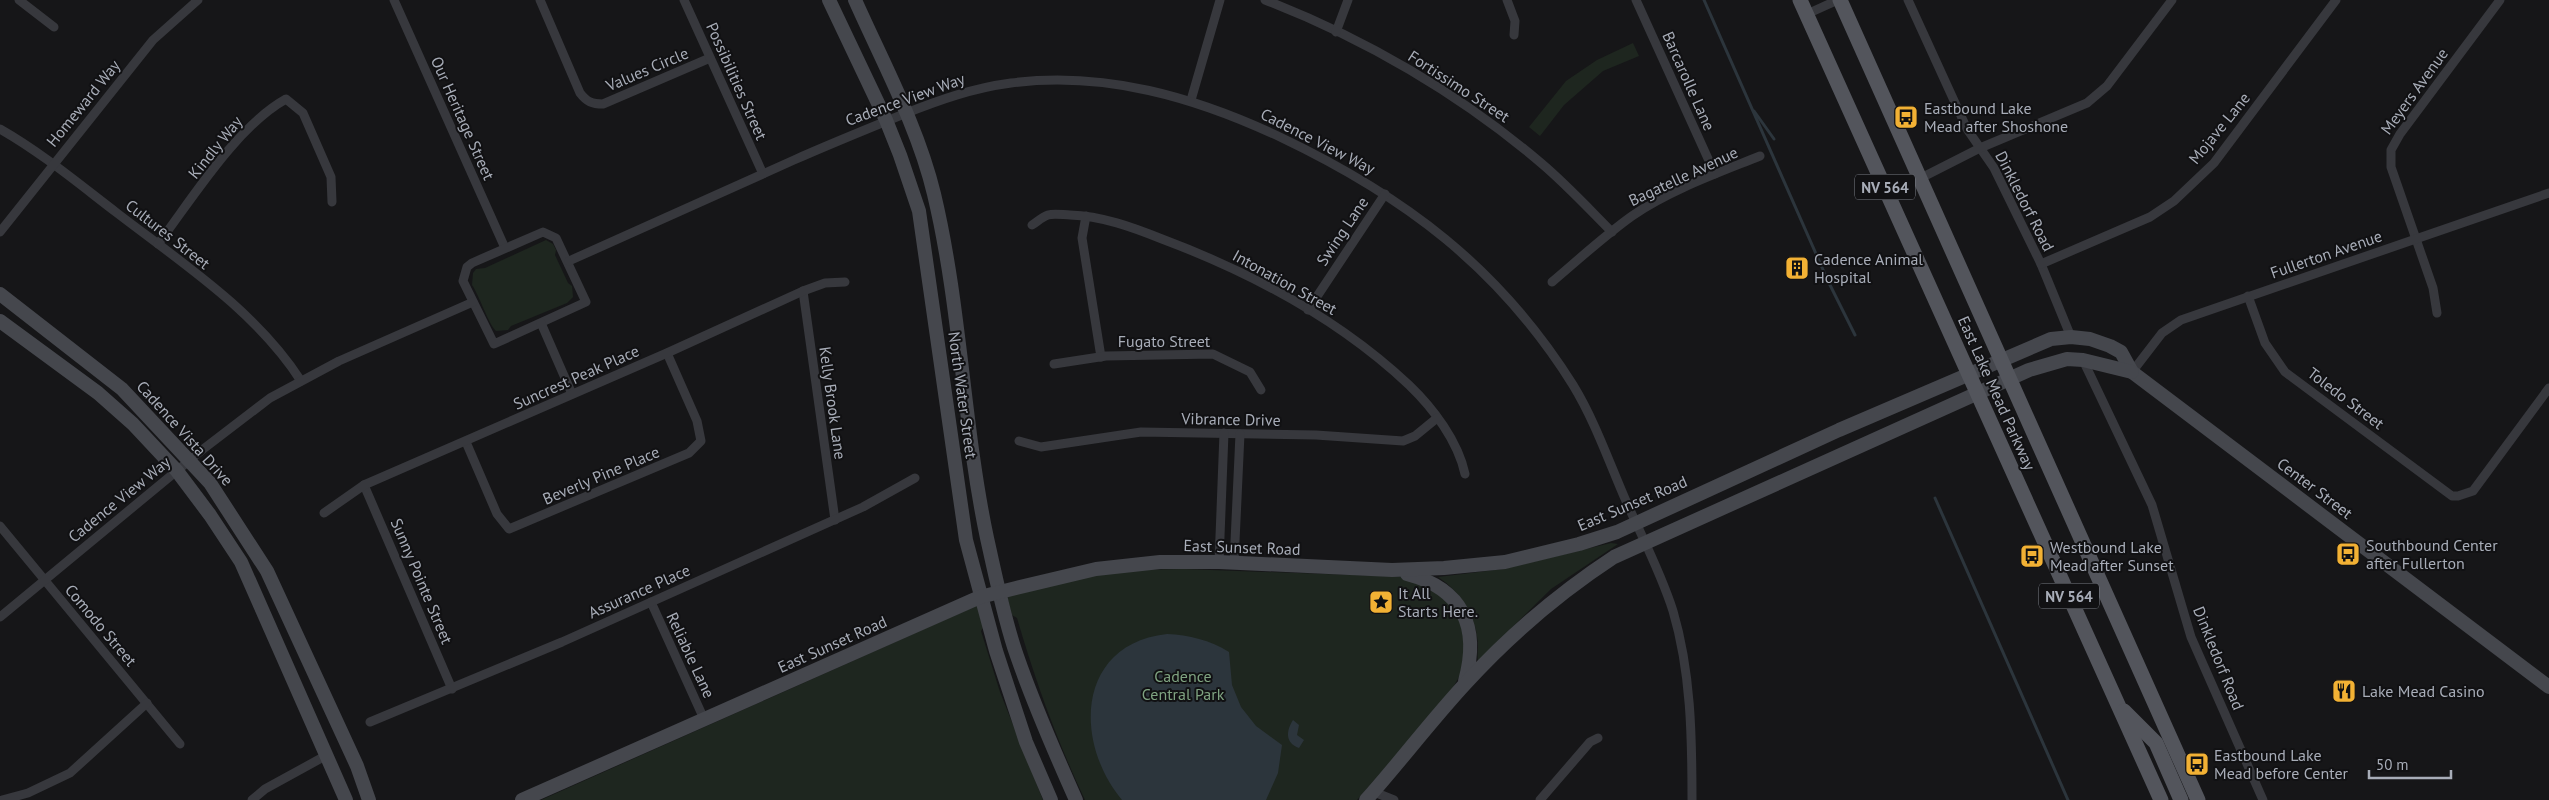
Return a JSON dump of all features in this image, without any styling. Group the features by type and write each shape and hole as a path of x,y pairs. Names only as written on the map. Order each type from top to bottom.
{"main road":[{"name":"East Lake Mead Parkway","path":"1839,0 2011,378 2198,800"},
{"name":"East Lake Mead Parkway","path":"1803,7 2161,800"},
{"path":"2118,704 2156,743 2180,800"}],"street":[{"path":"19,0 54,27"},
{"name":"Homeward Way","path":"0,232 153,40 186,4 198,0"},
{"name":"Our Heritage Street","path":"394,0 506,248"},
{"name":"Values Circle","path":"540,0 580,93 585,100 593,104 603,104 710,58"},
{"name":"Possibilities Street","path":"684,0 762,174"},
{"name":"North Water Street","path":"829,0 886,120 912,187 923,234 966,540 980,597 1026,742 1051,800"},
{"name":"North Water Street","path":"855,0 925,160 942,230 987,538 1017,656 1076,800"},
{"path":"1191,100 1220,0"},
{"name":"Fortissimo Street","path":"1265,0 1336,32 1414,73 1490,123 1543,164 1612,232"},
{"path":"1336,32 1348,0"},
{"path":"1507,0 1514,21 1514,35"},
{"name":"Barcarolle Lane","path":"1636,0 1715,174"},
{"path":"1803,7 1839,0"},
{"name":"Dinkledorf Road","path":"1908,0 1967,129 1994,168 2041,264 2071,337"},
{"path":"1919,178 1980,148 2087,103 2107,86 2172,0"},
{"name":"Mojave Lane","path":"2041,264 2150,217 2174,201 2214,163 2336,0"},
{"name":"Meyers Avenue","path":"2437,313 2433,288 2391,167 2390,150 2500,0"},
{"name":"Cadence View Way","path":"569,261 886,120 905,114 928,103 978,88 1042,81 1115,83 1144,88 1191,100 1291,142 1385,194 1456,247 1490,277 1519,309 1573,385 1588,413 1672,609 1682,650 1689,694 1692,800"},
{"name":"Kindly Way","path":"158,244 243,132 270,108 286,99 303,113 331,177 332,202"},
{"name":"Cultures Street","path":"0,129 21,141 53,164 221,293 276,346 301,381"},
{"name":"Bagatelle Avenue","path":"1552,282 1612,232 1649,206 1715,174 1760,156"},
{"name":"Fullerton Avenue","path":"2132,372 2162,333 2181,320 2549,193"},
{"name":"Swing Lane","path":"1308,310 1385,194"},
{"name":"Intonation Street","path":"1032,225 1049,215 1086,216 1130,226 1189,249 1257,281 1308,310 1338,329 1392,369 1411,387 1437,418 1457,450 1465,474"},
{"path":"1086,216 1082,238 1100,357"},
{"path":"543,232 556,238 569,261 586,302 494,344 463,281 467,268 472,263 543,232"},
{"name":"Suncrest Peak Place","path":"324,513 364,485 667,354 802,291 825,283 845,282"},
{"name":"Kelly Brook Lane","path":"802,291 835,520"},
{"name":"Cadence Vista Drive","path":"0,294 122,389 190,460 228,508 267,571 357,766 369,800"},
{"name":"Toledo Street","path":"2248,296 2265,343 2285,372 2452,496 2473,491 2549,388"},
{"name":"Cadence View Way","path":"0,617 190,460 270,398 339,361 473,302"},
{"name":"Cadence Vista Drive","path":"0,321 98,393 133,424 177,471 241,562 346,800"},
{"path":"541,323 572,394"},
{"name":"Center Street","path":"1969,373 2051,339 2071,337 2090,339 2121,352 2132,372"},
{"name":"Beverly Pine Place","path":"466,442 497,514 509,529 689,453 701,441 698,421 667,354"},
{"name":"Fugato Street","path":"1054,364 1100,357 1213,354 1250,372 1261,390"},
{"name":"Center Street","path":"1978,392 2011,378 2067,359 2082,360 2132,372 2549,687"},
{"name":"Dinkledorf Road","path":"2082,360 2152,505 2191,637 2264,800"},
{"name":"East Sunset Road","path":"522,800 980,597 1096,569 1160,562 1234,562 1392,570 1444,568 1524,558 1596,540 1969,373"},
{"path":"1373,797 1465,684 1555,598 1614,556 1978,392"},
{"name":"Vibrance Drive","path":"1019,441 1041,447 1141,432 1224,433 1402,440 1415,436 1437,418"},
{"path":"1219,562 1224,433"},
{"path":"1234,562 1240,434"},
{"name":"Assurance Place","path":"370,722 651,602 835,520 863,507 915,478"},
{"name":"Sunny Pointe Street","path":"364,485 452,688"},
{"name":"Comodo Street","path":"0,526 180,744"},
{"path":"1392,570 1430,581 1440,587 1463,613 1469,627 1472,645 1465,684"},
{"name":"Reliable Lane","path":"651,602 704,720"},
{"path":"2,800 28,793 70,773 147,703"},
{"path":"1540,800 1590,742 1598,738"},
{"path":"252,800 266,789 327,755"},
{"path":"1373,797 1394,800"}],"green space":[{"path":"1633,43 1639,56 1603,71 1564,105 1540,136 1529,127 1566,81 1597,60"},
{"path":"546,240 553,244 556,250 555,255 568,283 572,286 573,297 567,303 511,326 508,330 496,331 490,323 472,285 473,273 476,269 485,268"},
{"path":"1611,543 1618,544 1551,589 1478,661 1477,635 1471,615 1454,590 1438,577 1503,569"},
{"name":"Cadence Central Park","path":"1184,569 1409,577 1446,597 1459,618 1466,644 1460,675 1450,693 1357,800 1085,800 1056,733 1031,664 1017,618 1012,615 1007,596 1058,582 1128,570"},
{"path":"978,605 984,626 981,631 1000,692 1043,800 541,800"}],"shaded area":[{"path":"1167,634 1199,639 1229,652 1232,685 1241,707 1256,726 1282,745 1278,773 1266,800 1122,800 1106,776 1096,751 1091,724 1092,699 1100,675 1115,656 1137,642"},
{"path":"1293,720 1299,725 1297,735 1304,740 1299,748 1291,743 1288,736"}],"waterway":[{"path":"1704,0 1828,281 1855,335"},
{"path":"1754,111 1774,139"},
{"path":"1935,498 2068,800"}],"place":[{"name":"Eastbound Lake Mead after Shoshone","path":"1906,117"},
{"name":"Cadence Animal Hospital","path":"1797,268"},
{"name":"Southbound Center after Fullerton","path":"2348,554"},
{"name":"Westbound Lake Mead after Sunset","path":"2032,556"},
{"name":"It All Starts Here.","path":"1381,602"},
{"name":"Lake Mead Casino","path":"2344,691"},
{"name":"Eastbound Lake Mead before Center","path":"2197,764"}]}
